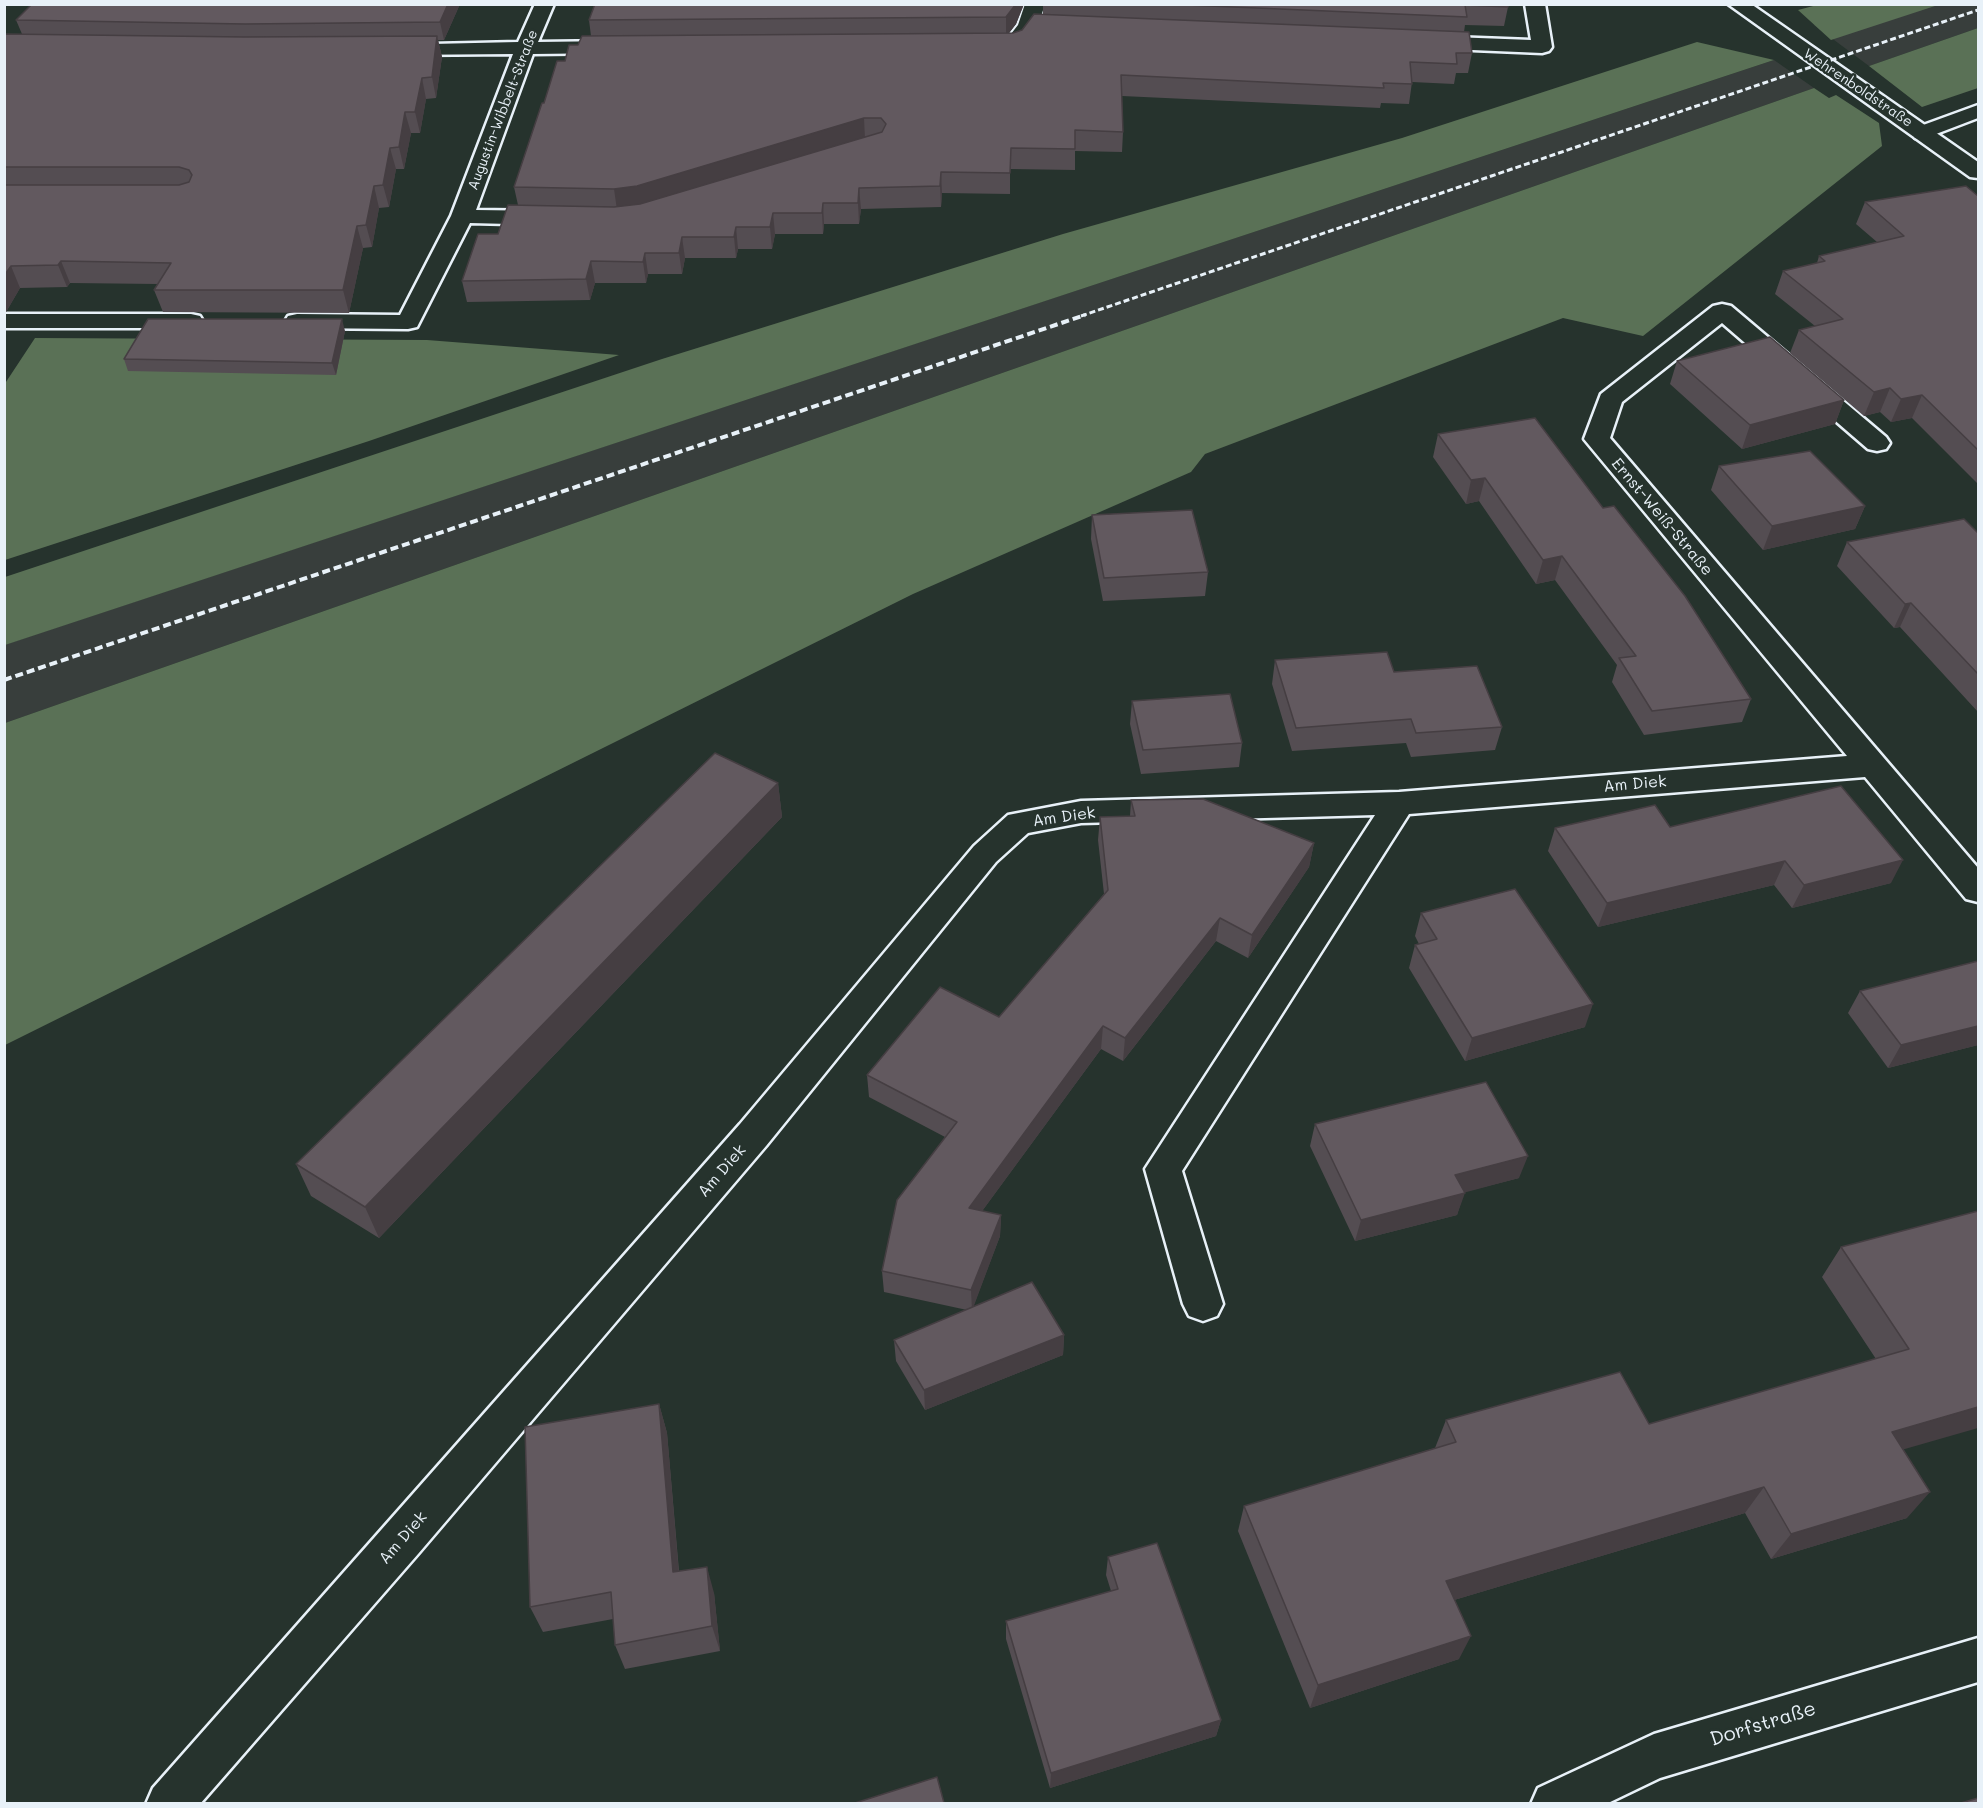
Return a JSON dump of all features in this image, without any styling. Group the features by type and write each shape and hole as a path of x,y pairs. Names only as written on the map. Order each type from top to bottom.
{"street":[{"name":"Augustin-Wibbelt-Straße","path":"277,321 408,322 462,216 525,48 545,4"},
{"path":"977,45 1013,45 1028,26 1035,4"},
{"path":"1410,42 1542,47 1535,4"},
{"name":"Wehrenboldstraße","path":"1737,4 1978,172"},
{"path":"1028,26 1052,27"},
{"path":"382,49 632,47"},
{"path":"1923,132 1978,111"},
{"name":"Augustin-Wibbelt-Straße","path":"462,216 569,218"},
{"name":"Ernst-Weiß-Straße","path":"1877,443 1722,311 1610,399 1597,439 1978,890"},
{"path":"4,321 217,321"},
{"name":"Am Diek","path":"169,1803 395,1548 753,1135 985,854 1019,823 1081,812 1399,803 1872,765"},
{"path":"1203,1304 1162,1169 1399,803"},
{"name":"Dorfstraße","path":"1554,1803 1654,1757 1978,1660"}],"shaded area":[{"path":"1879,5 1978,5 1978,28 1869,66 1814,25"},
{"path":"1774,60 1814,88 5,723 4,645"}],"green space":[{"path":"1817,5 1938,5 1831,40 1798,10"},
{"path":"1978,28 1978,88 1922,107 1869,66"},
{"path":"1697,42 1774,60 5,645 5,577 662,359 1063,234 1402,138"},
{"path":"1814,88 1829,98 1836,95 1879,123 1882,146 1643,336 1563,318 1205,454 1191,472 913,594 5,1045 5,723"},
{"path":"35,338 427,340 619,355 369,441 5,560 4,385"}],"building":[{"path":"32,4 448,4 440,22 245,24 16,20"},
{"path":"595,4 1016,4 1006,17 589,20"},
{"path":"1163,4 1508,4 1508,7 1465,5 1467,17"},
{"path":"1034,14 1469,32 1472,53 1456,53 1457,64 1410,62 1412,84 1383,83 1384,88 1121,75 1123,132 1075,130 1075,149 1011,148 1010,173 941,172 940,186 859,188 858,203 823,203 822,213 773,213 770,227 736,227 734,237 682,237 679,253 645,253 643,262 591,261 586,279 462,281 478,234 498,234 508,205 614,207 640,204 882,132 886,124 881,118 864,118 637,186 614,189 514,187 557,61 565,61 569,45 578,45 582,36 1013,33 1022,30"},
{"path":"4,34 244,37 437,36 432,77 422,78 415,112 405,112 399,147 390,148 383,185 374,186 366,225 357,226 343,290 154,290 171,263 61,261 58,265 11,266 4,276 4,185 179,185 189,182 192,175 189,170 179,167 4,167"},
{"path":"1966,186 1978,196 1978,450 1922,395 1901,399 1890,388 1874,392 1799,330 1843,319 1783,271 1825,261 1819,256 1904,236 1865,202"},
{"path":"148,319 342,319 332,363 124,359"},
{"path":"1770,337 1844,400 1750,425 1677,361"},
{"path":"1535,418 1603,508 1614,506 1685,596 1751,699 1652,711 1619,658 1636,656 1562,556 1543,560 1485,478 1471,480 1438,434"},
{"path":"1810,451 1865,506 1772,526 1719,466"},
{"path":"1192,510 1208,572 1104,578 1092,515"},
{"path":"1964,519 1978,533 1978,674 1911,603 1905,604 1847,542"},
{"path":"1387,652 1394,672 1477,666 1502,727 1416,733 1411,719 1296,728 1275,660"},
{"path":"1230,694 1242,743 1143,750 1132,701"},
{"path":"715,753 778,783 365,1207 296,1164"},
{"path":"1841,786 1903,860 1804,885 1785,861 1607,903 1555,828 1655,805 1670,827"},
{"path":"1203,799 1314,843 1252,935 1220,918 1125,1038 1103,1026 969,1208 1001,1215 971,1290 882,1271 897,1200 957,1122 867,1075 940,987 999,1017 1108,890 1100,817 1135,816 1131,800"},
{"path":"1515,889 1593,1004 1472,1038 1415,945 1437,939 1421,913"},
{"path":"1978,961 1978,1026 1901,1045 1860,991"},
{"path":"1486,1082 1528,1156 1455,1175 1465,1193 1361,1220 1315,1124"},
{"path":"1978,1211 1978,1407 1892,1432 1930,1492 1791,1534 1764,1487 1446,1581 1471,1636 1318,1685 1244,1506 1456,1442 1446,1420 1620,1372 1649,1424 1909,1349 1841,1247"},
{"path":"1032,1282 1064,1335 924,1390 894,1340"},
{"path":"659,1404 673,1572 707,1567 712,1626 615,1645 611,1592 530,1607 525,1427"},
{"path":"1157,1543 1221,1720 1051,1773 1006,1621 1118,1589 1108,1557"},
{"path":"937,1777 944,1803 855,1803"},
{"path":"1978,1798 1978,1803 1961,1803"}],"railway":[{"path":"1081,316 1978,10"},
{"path":"4,680 1085,315"}]}
